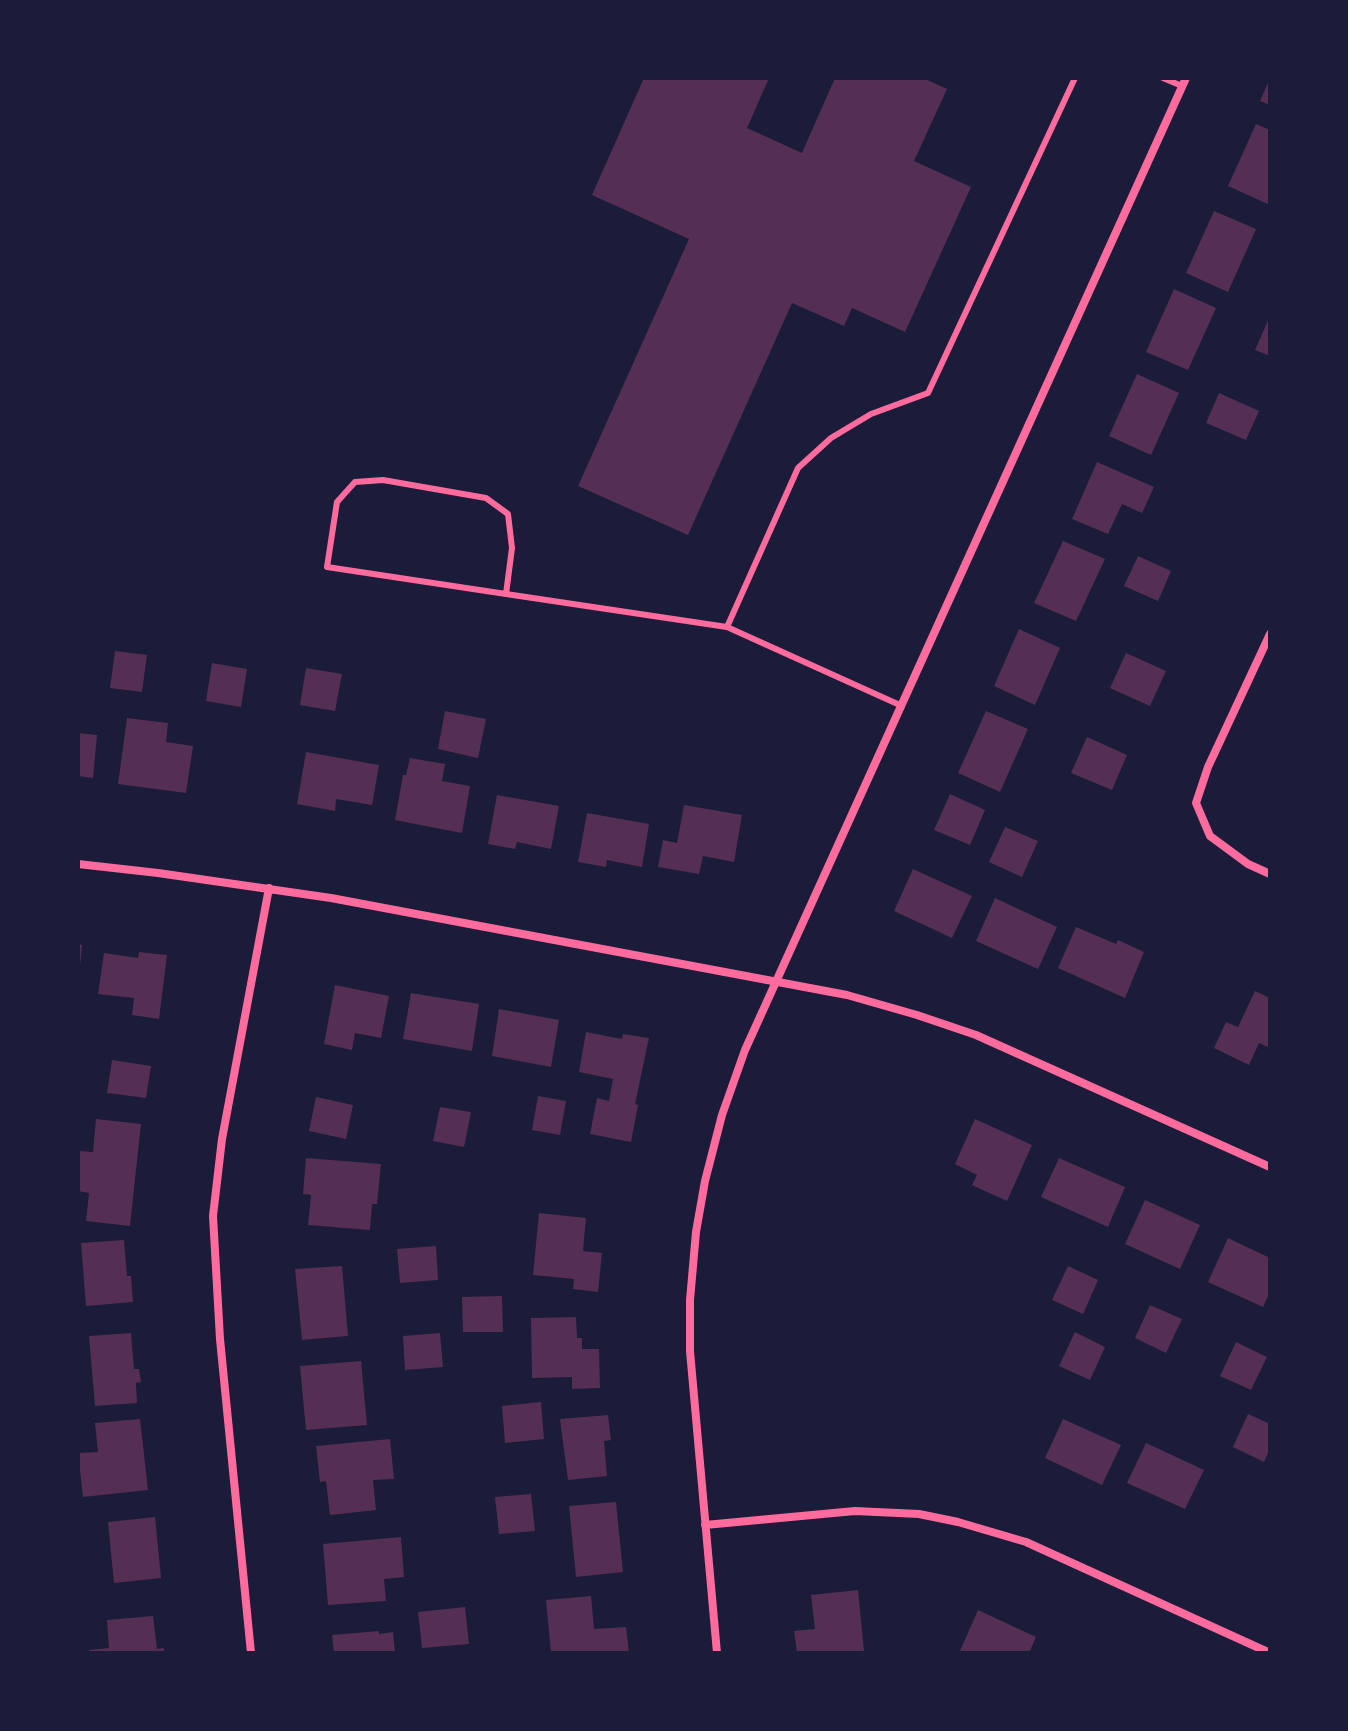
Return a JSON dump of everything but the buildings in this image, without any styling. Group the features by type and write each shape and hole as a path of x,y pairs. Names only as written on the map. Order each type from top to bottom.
{"street":[{"path":"717,1653 690,1351 690,1300 696,1232 722,1115 745,1050 1184,82"},
{"path":"1270,634 1208,767 1196,803 1210,836 1248,864 1270,874"},
{"path":"78,864 269,888 847,995 976,1035 1270,1167"},
{"path":"251,1653 220,1339 213,1216 222,1139 269,888"},
{"path":"705,1525 855,1511 919,1514 958,1522 1026,1542 1270,1653"}],"lane":[{"path":"727,627 798,468 831,438 871,414 928,393 1075,78"},
{"path":"1163,78 1184,82"},
{"path":"506,594 512,548 508,514 486,498 383,480 355,482 337,502 327,567 506,594 727,627 902,706"}]}
